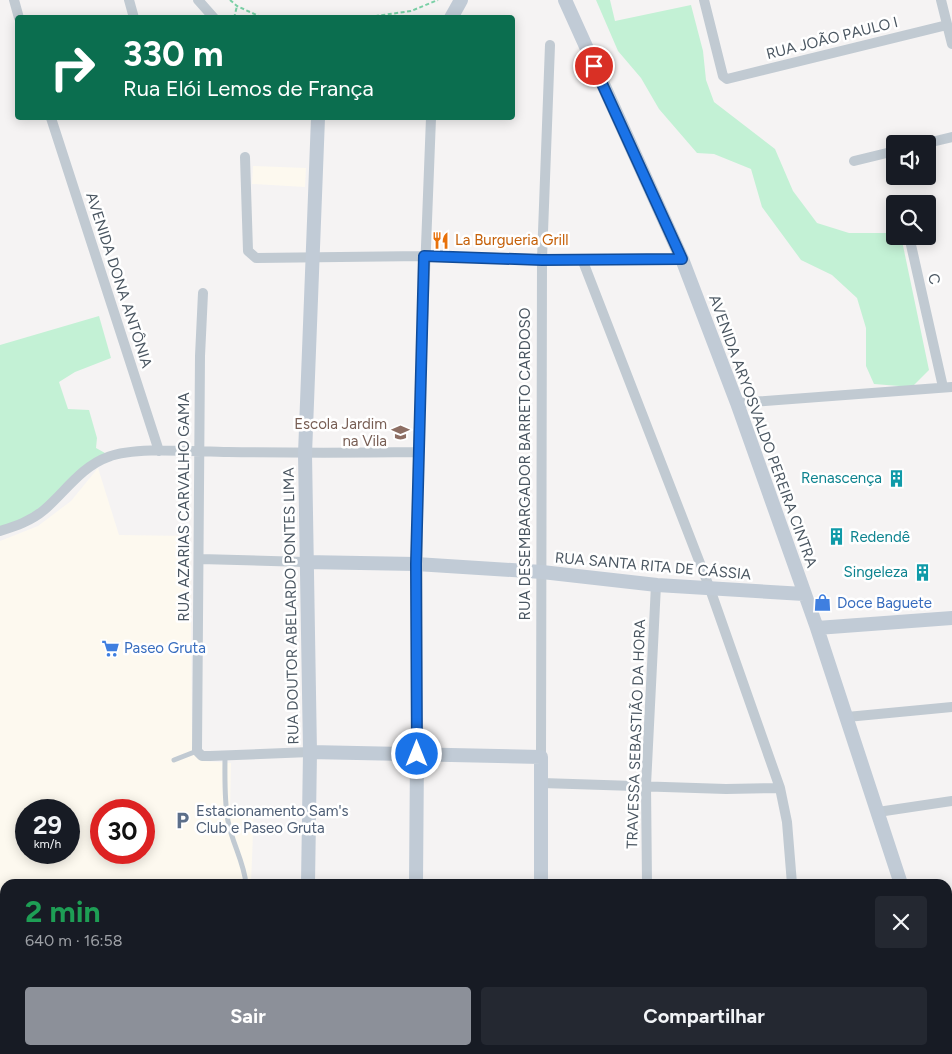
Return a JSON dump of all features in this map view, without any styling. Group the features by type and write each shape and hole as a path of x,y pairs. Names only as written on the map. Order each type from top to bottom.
{"main road":[{"path":"452,15 461,0"},
{"name":"AVENIDA ARYOSVALDO PEREIRA CINTRA","path":"564,0 682,259 737,403 817,628 899,879"},
{"name":"RUA DOUTOR ABELARDO PONTES LIMA","path":"308,879 310,752 305,562 305,454 311,257 318,120"},
{"name":"RUA SANTA RITA DE CÁSSIA","path":"305,562 416,564 542,572 656,585 804,594"},
{"path":"817,628 952,618"},
{"path":"310,752 541,757"},
{"path":"416,879 417,754"},
{"name":"RUA DESEMBARGADOR BARRETO CARDOSO","path":"541,757 541,879"}],"street":[{"path":"14,0 18,15"},
{"path":"128,0 133,15"},
{"path":"198,0 211,15"},
{"name":"RUA JOÃO PAULO I","path":"704,0 725,78 947,25"},
{"path":"941,0 952,44"},
{"name":"RUA DESEMBARGADOR BARRETO CARDOSO","path":"541,757 542,260 550,45"},
{"name":"AVENIDA DONA ANTÔNIA","path":"52,120 159,451"},
{"path":"417,754 416,564 418,452 424,256 431,120"},
{"path":"936,140 952,136"},
{"path":"854,161 886,153"},
{"path":"245,157 248,250 260,258 424,256 542,260 682,259"},
{"name":"C","path":"911,245 947,387"},
{"path":"582,259 710,589 780,788 787,822 792,879"},
{"name":"RUA AZARIAS CARVALHO GAMA","path":"197,751 200,559 200,356 203,293"},
{"path":"737,403 947,387"},
{"path":"0,531 27,521 38,514 100,460 115,455 159,451 305,454 418,452"},
{"name":"RUA SANTA RITA DE CÁSSIA","path":"200,559 305,562"},
{"name":"TRAVESSA SEBASTIÃO DA HORA","path":"647,879 646,785 656,585"},
{"path":"847,717 952,708"},
{"path":"197,751 202,756 310,752"},
{"path":"542,783 726,789 780,788"},
{"path":"878,812 952,801"}],"lane":[{"path":"174,760 197,751"},
{"path":"225,755 228,821 233,841 242,862 245,879"}],"path":[{"path":"230,0 237,6 256,15"},
{"path":"383,15 411,11 438,0"},
{"path":"235,15 237,6"}],"shaded area":[{"path":"253,166 306,168 305,187 252,184"},
{"path":"98,468 119,535 190,536 192,734 197,755 203,761 231,763 230,810 254,808 251,879 0,879 0,541 38,526 71,501"}],"green space":[{"path":"596,0 610,0 615,21 691,5 703,51 706,80 714,102 775,149 793,191 817,223 849,233 886,233 886,245 903,245 929,370 912,387 874,384 866,366 866,328 857,298 832,275 801,260 762,207 751,169 714,154 697,153 659,109 641,78 618,51"},
{"path":"99,316 111,358 75,372 59,382 68,409 89,410 97,438 96,448 105,453 52,500 23,521 0,527 0,345"}],"place":[{"name":"La Burgueria Grill","path":"441,240"},
{"name":"Escola Jardim na Vila","path":"401,433"},
{"name":"Renascença","path":"896,478"},
{"name":"Redendê","path":"836,537"},
{"name":"Singeleza","path":"922,572"},
{"name":"Doce Baguete","path":"823,603"},
{"name":"Paseo Gruta","path":"110,648"},
{"name":"Estacionamento Sam's Club e Paseo Gruta","path":"182,820"}],"route":[{"path":"417,754 416,564 424,256 542,260 682,259 594,66"}]}
